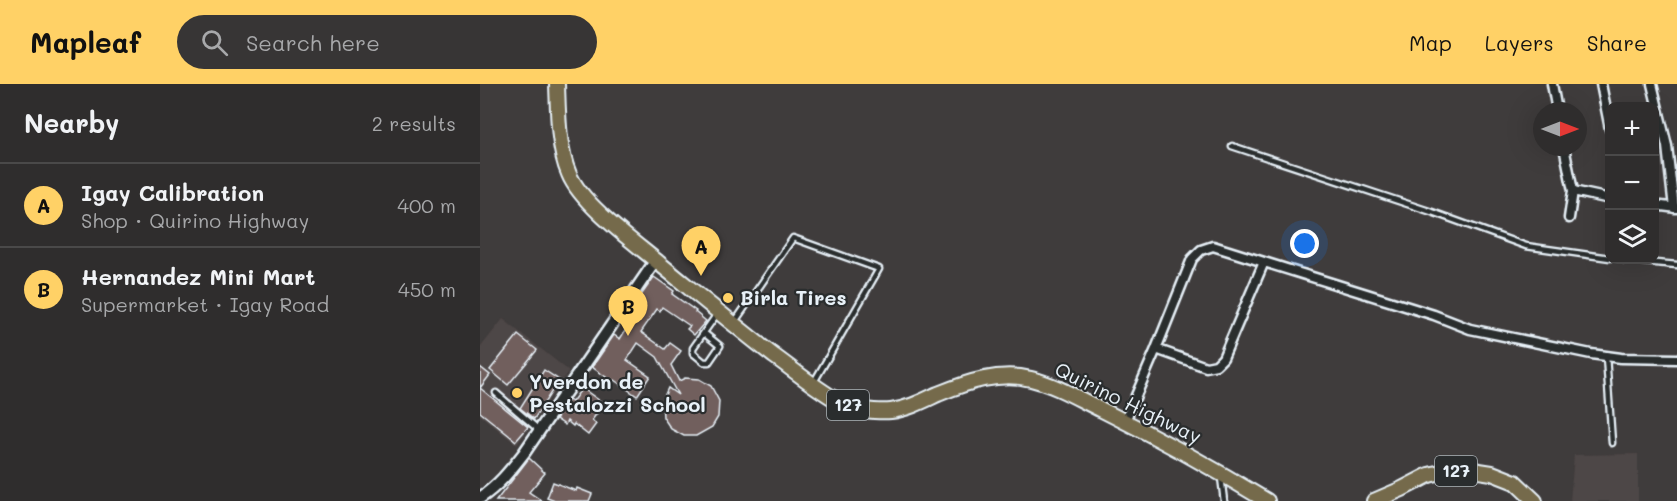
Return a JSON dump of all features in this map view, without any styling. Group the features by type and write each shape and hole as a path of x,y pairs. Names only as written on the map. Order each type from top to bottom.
{"main road":[{"name":"Quirino Highway","path":"557,84 562,148 569,175 594,208 733,324 840,402 861,410 888,411 906,408 980,380 1015,376 1048,384 1125,421 1195,458 1267,501"},
{"name":"127","path":"1374,501 1402,492 1429,475 1473,470 1492,473 1515,482 1535,501"}],"street":[{"path":"1552,84 1555,102"},
{"path":"1601,84 1605,104"},
{"path":"1652,84 1667,146 1675,208 1659,206"},
{"path":"1566,156 1573,191 1569,218"},
{"path":"1573,191 1605,197"},
{"path":"1125,421 1192,259 1201,249 1213,246 1470,328 1606,356 1677,359"},
{"path":"480,498 506,476 540,431 656,260"},
{"path":"1156,349 1206,367 1216,365 1223,358 1264,262"}],"lane":[{"path":"1232,146 1432,212 1526,246 1605,257"},
{"path":"733,324 794,238 879,269 813,384"},
{"path":"1659,263 1677,265"},
{"path":"704,333 720,346 709,362 704,362 693,353 693,348 719,312"},
{"path":"1606,356 1611,443"},
{"path":"496,393 540,431"},
{"path":"1221,473 1224,501"}],"shaded area":[{"name":"Yverdon de Pestalozzi School","path":"503,319 569,371 517,445 480,415 480,348"},
{"path":"1638,454 1638,501 1570,501 1574,455"}],"building":[{"path":"654,277 674,291 672,294 706,321 694,335 687,329 690,326 662,307 660,311 657,309 641,332 665,349 670,343 681,351 671,365 679,381 685,378 699,379 711,386 719,401 718,417 712,427 696,436 684,436 671,429 663,417 662,401 668,388 678,395 657,357 638,343 627,360 650,376 637,396 592,367 614,335 620,339 635,315 630,311"},
{"path":"518,335 537,350 508,385 490,370"},
{"path":"480,367 490,375 480,388"},
{"path":"544,370 559,380 534,419 520,408"},
{"path":"480,388 528,427 516,441 480,412"},
{"path":"582,388 604,404 592,420 596,424 588,435 574,424 573,426 567,421 565,425 556,419 569,400 572,402"},
{"path":"529,458 545,473 529,492 542,501 496,501"},
{"path":"553,482 576,491 577,488 592,494 589,501 555,501 547,498"}],"place":[{"name":"Igay Calibration","path":"701,276"},
{"name":"Birla Tires","path":"728,298"},
{"name":"Hernandez Mini Mart","path":"628,336"},
{"name":"Yverdon de Pestalozzi School","path":"517,393"}]}
